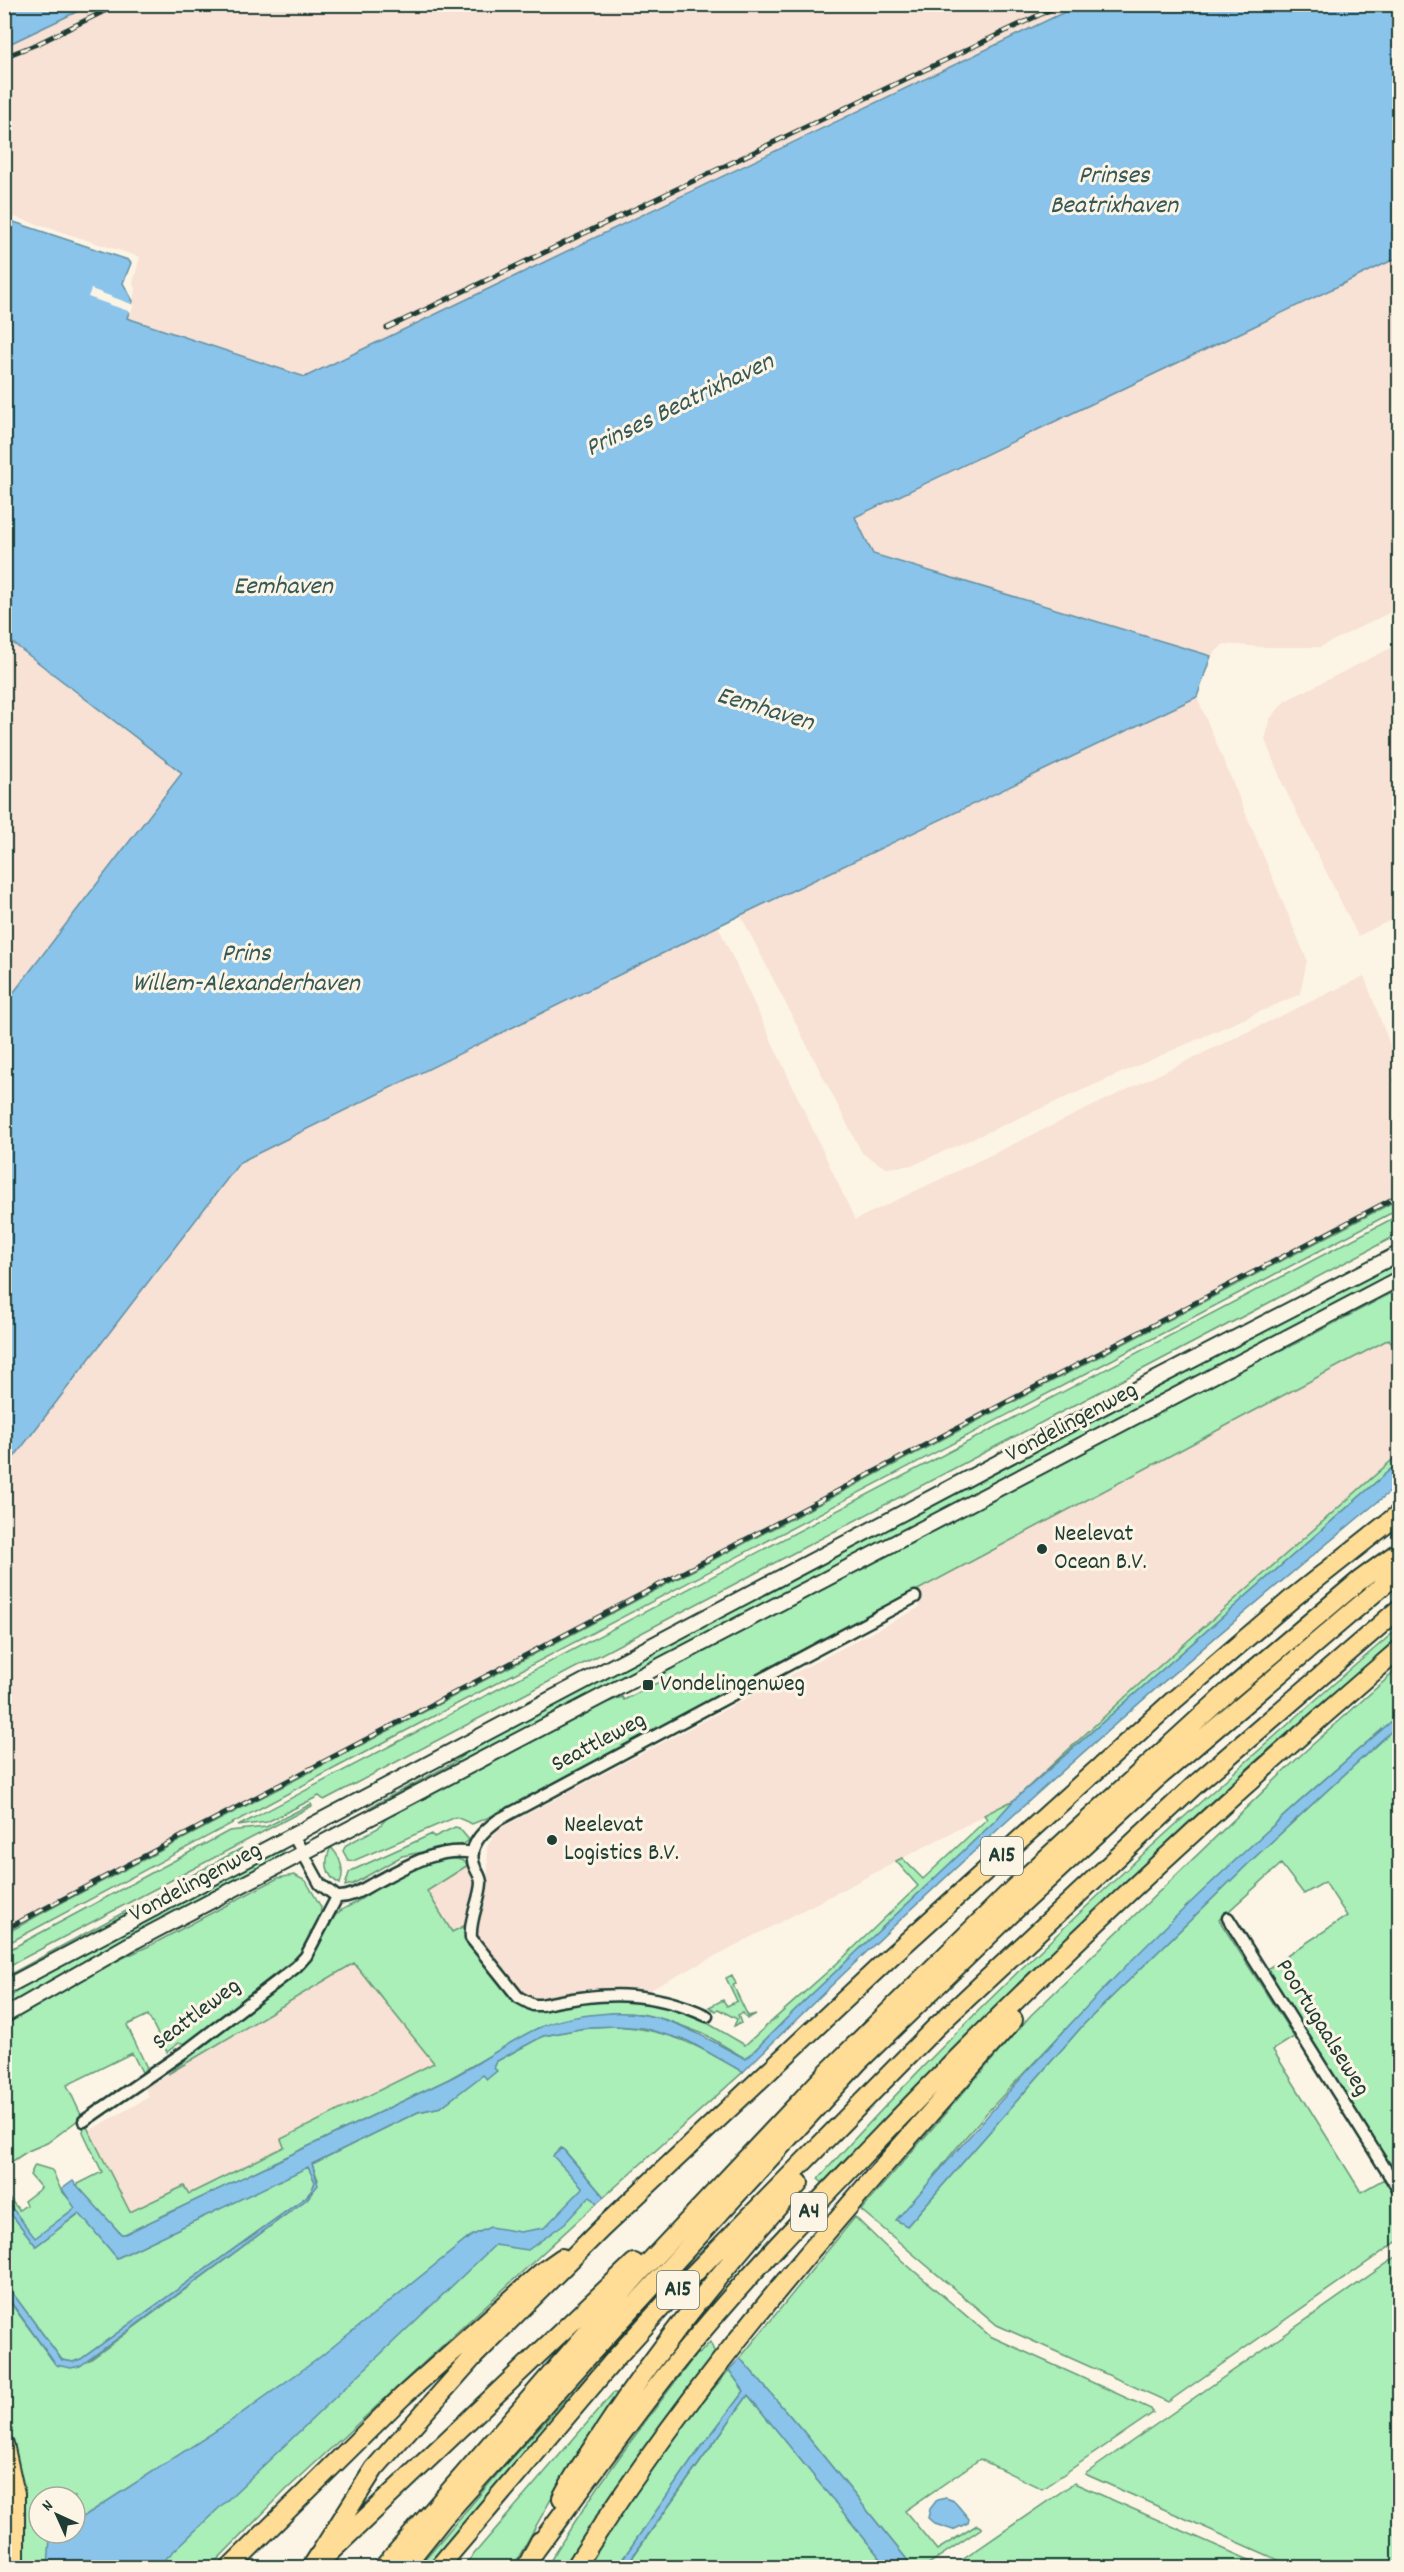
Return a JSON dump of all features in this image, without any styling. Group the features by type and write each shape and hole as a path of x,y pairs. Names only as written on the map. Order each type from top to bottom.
{"highway":[{"name":"A15","path":"312,2568 374,2469 474,2356 610,2220 899,1950 1173,1701 1294,1597 1400,1513"},
{"name":"A15","path":"382,2568 701,2204 828,2072 1013,1889 1229,1691 1359,1581 1400,1551"},
{"name":"A15","path":"403,2568 443,2518 591,2353 860,2061 1021,1904 1155,1780 1400,1571"},
{"name":"A15","path":"438,2568 614,2360 670,2298 935,2028 1196,1784 1400,1608"},
{"path":"574,2568 668,2430 770,2302 930,2113 1117,1901 1215,1811 1400,1649"},
{"name":"A4","path":"530,2560 681,2356 780,2243 924,2092 1117,1901"},
{"name":"A4","path":"530,2560 566,2490 621,2406 669,2340 769,2217 935,2028"},
{"name":"A15","path":"312,2568 636,2262 701,2204"},
{"name":"A15","path":"229,2568 310,2486 411,2390 542,2272 610,2220"},
{"path":"4,2444 15,2494 15,2568"}],"main road":[{"name":"Vondelingenweg","path":"4,1989 1154,1380 1400,1253"},
{"name":"Vondelingenweg","path":"4,2016 125,1946 1400,1278"}],"street":[{"name":"Seattleweg","path":"472,1853 478,1838 498,1820 915,1597"},
{"path":"293,1835 320,1884 337,1897 350,1896 422,1859 450,1852 472,1853 472,1861 481,1881 470,1929 471,1938 518,1997 533,2005 541,2006 603,1995 645,1997 661,1999 707,2016"},
{"name":"Seattleweg","path":"84,2121 190,2048 296,1967 306,1956 337,1897"},
{"name":"Poortugaalseweg","path":"1228,1918 1400,2192"}],"shaded area":[{"path":"91,5 1079,5 305,377 127,317 133,301 135,289 133,283 140,257 5,214 5,46"},
{"path":"1399,257 1399,608 1320,647 1262,647 1224,644 1211,656 873,554 855,517"},
{"path":"4,637 182,773 5,1005 4,1005"},
{"path":"1399,644 1399,916 1358,936 1284,787 1265,740 1270,719 1285,701"},
{"path":"1197,697 1307,960 1300,994 913,1165 886,1168 862,1153 741,916"},
{"path":"718,926 855,1220 1364,976 1399,1069 1399,1207 337,1764 5,1944 4,1469 239,1162"},
{"path":"1390,1338 1399,1357 1399,1454 1147,1677 1014,1800 646,1992 604,1989 539,2001 532,2000 520,1993 480,1942 476,1927 488,1872 487,1847 497,1830 920,1607 913,1593"},
{"path":"468,1865 477,1879 466,1925 452,1933 427,1890"},
{"path":"354,1963 435,2063 281,2139 285,2147 189,2194 184,2186 130,2212 89,2131 149,2097 145,2088"}],"green space":[{"path":"1399,1199 1399,1209 339,1766 5,1945 5,1934 46,1911"},
{"path":"1399,1215 1399,1234 1259,1308 324,1800 319,1796 267,1822 238,1826"},
{"path":"1399,1261 1399,1270 372,1809 370,1807 451,1764 480,1743"},
{"path":"1399,1289 1399,1357 1389,1339 497,1814 472,1824 456,1817 353,1861 348,1860 343,1851 346,1845 378,1828 392,1812 587,1710 622,1697 624,1700 663,1680 661,1675 682,1660 1259,1357 1289,1347"},
{"path":"1399,1454 1399,1462 1014,1800 1147,1677"},
{"path":"1399,1628 1399,1638 1268,1750 1097,1908 986,2017 824,2184 818,2179 917,2073 1019,1970 1232,1774"},
{"path":"1399,1668 1399,1715 1226,1869 1063,2032 963,2140 933,2178 907,2226 1085,2023 1254,1858 1399,1724 1399,2180 1267,1969 1347,1916 1325,1882 1304,1894 1281,1864 1219,1920 1294,2037 1273,2050 1361,2192 1384,2179 1399,2204 1399,2240 1168,2402 997,2325 861,2210 1031,2015 1302,1754"},
{"path":"1014,1800 995,1821 746,2059 706,2035 667,2020 642,2014 612,2013 538,2028 449,2079 125,2234 121,2234 76,2185 102,2172 83,2132 85,2123 130,2212 184,2186 189,2194 284,2147 281,2139 434,2063 354,1963 168,2074 305,1967 329,1924 341,1911 394,1879 428,1863 458,1859 468,1865 427,1891 452,1932 466,1925 469,1944 525,2008 536,2011 604,2000 662,2005 709,2024 745,2045 843,1958 918,1886 896,1861 902,1858 923,1879 987,1819 984,1815"},
{"path":"311,1804 312,1806 5,1968 5,1952 229,1831 266,1827"},
{"path":"455,1827 459,1828 469,1840 464,1844 402,1856 353,1884 345,1886 349,1873 353,1870 432,1834 434,1837"},
{"path":"331,1847 341,1864 340,1884 331,1877 327,1868 327,1858"},
{"path":"242,1848 229,1862 5,1981 5,1977"},
{"path":"276,1851 289,1853 121,1941 5,2010 5,2002 30,1980"},
{"path":"294,1875 306,1881 321,1907 320,1918 303,1952 187,2043 179,2043 167,2052 148,2015 127,2025 147,2068 142,2072 132,2053 67,2085 82,2117 47,2143 28,2151 5,2166 5,2023 86,1975 151,1945 278,1878"},
{"path":"732,1975 736,1984 733,1985 748,2016 756,2014 747,2019 743,2013 738,2015 741,2023 734,2026 737,2019 709,2007 723,2000 727,2006 737,2001 726,1978"},
{"path":"616,2026 651,2031 683,2040 743,2072 604,2197 561,2148 554,2155 597,2203 287,2489 210,2567 20,2567 13,2450 5,2424 4,2294 56,2365 90,2360 307,2199 318,2180 312,2164 418,2112 441,2107 483,2074 487,2079 496,2071 494,2068 497,2061 543,2036 590,2027"},
{"path":"35,2165 52,2170 61,2190 76,2207 35,2239 5,2199 4,2192 19,2210 26,2205 24,2201 41,2188 30,2175"},
{"path":"308,2166 315,2182 306,2197 81,2359 73,2362 62,2360 5,2283 5,2206 36,2246 80,2213 117,2258"},
{"path":"855,2217 886,2247 990,2336 1151,2409 1153,2413 1042,2489 980,2459 905,2511 937,2550 977,2525 982,2528 924,2567 913,2567 803,2431 740,2358"},
{"path":"1399,2255 1399,2567 1294,2567 1085,2474"},
{"path":"710,2342 715,2353 568,2567 546,2568 618,2458 697,2353 699,2354"},
{"path":"607,2354 572,2402 430,2567 417,2568 507,2463"},
{"path":"729,2370 744,2391 694,2457 617,2567 585,2568 659,2454"},
{"path":"613,2393 620,2393 554,2494 513,2567 462,2568"},
{"path":"748,2395 885,2564 884,2568 625,2568"},
{"path":"1074,2483 1265,2567 952,2567"}],"water":[{"path":"5,4 91,4 91,5 5,46"},
{"path":"1079,5 1399,5 1399,257 855,517 873,554 1211,656 1197,697 718,926 240,1162 5,1469 4,1005 182,773 5,637 5,219 128,260 131,263 123,283 133,301 127,318 305,377"},
{"path":"1399,1462 1399,1482 1391,1491 1224,1630 1060,1773 900,1920 743,2072 688,2041 643,2028 590,2027 543,2036 497,2061 494,2068 497,2071 487,2079 483,2075 441,2107 418,2112 312,2164 318,2185 307,2199 80,2366 71,2368 56,2365 5,2294 5,2283 62,2360 73,2362 81,2359 306,2197 315,2182 308,2167 117,2258 79,2213 36,2246 5,2206 5,2199 35,2238 75,2208 62,2189 73,2181 121,2234 125,2234 445,2081 524,2035 553,2022 611,2013 649,2016 682,2026 746,2059 995,1821 1014,1800"},
{"path":"1399,1715 1399,1724 1254,1858 1085,2023 907,2226 896,2220 1037,2060 1125,1967 1259,1838"},
{"path":"562,2148 604,2197 597,2203 590,2196 565,2223 528,2250 495,2245 157,2567 48,2567 50,2545 87,2545 87,2514 225,2425 315,2361 471,2236 490,2227 520,2232 544,2228 583,2188 553,2156"},
{"path":"740,2358 803,2431 913,2567 884,2567 885,2564 748,2395 625,2567 617,2567 694,2457 744,2391 729,2370"},
{"path":"946,2498 954,2501 969,2519 968,2523 953,2530 935,2524 928,2518 930,2509 937,2500"}],"pier":[{"path":"91,289 134,305 131,312 88,297"}],"railway":[{"path":"4,57 37,44 119,4"},
{"path":"387,328 1062,4"},
{"path":"1397,1080 1400,1077"},
{"path":"4,1930 1400,1195"}],"place":[{"name":"Neelevat Ocean B.V.","path":"1042,1549"},
{"name":"Vondelingenweg","path":"648,1685"},
{"name":"Neelevat Logistics B.V.","path":"552,1840"}],"water label":[{"name":"Prinses Beatrixhaven","path":"1114,191"},
{"name":"Prinses Beatrixhaven","path":"680,406"},
{"name":"Eemhaven","path":"283,587"},
{"name":"Eemhaven","path":"765,710"},
{"name":"Prins Willem-Alexanderhaven","path":"246,969"}]}
